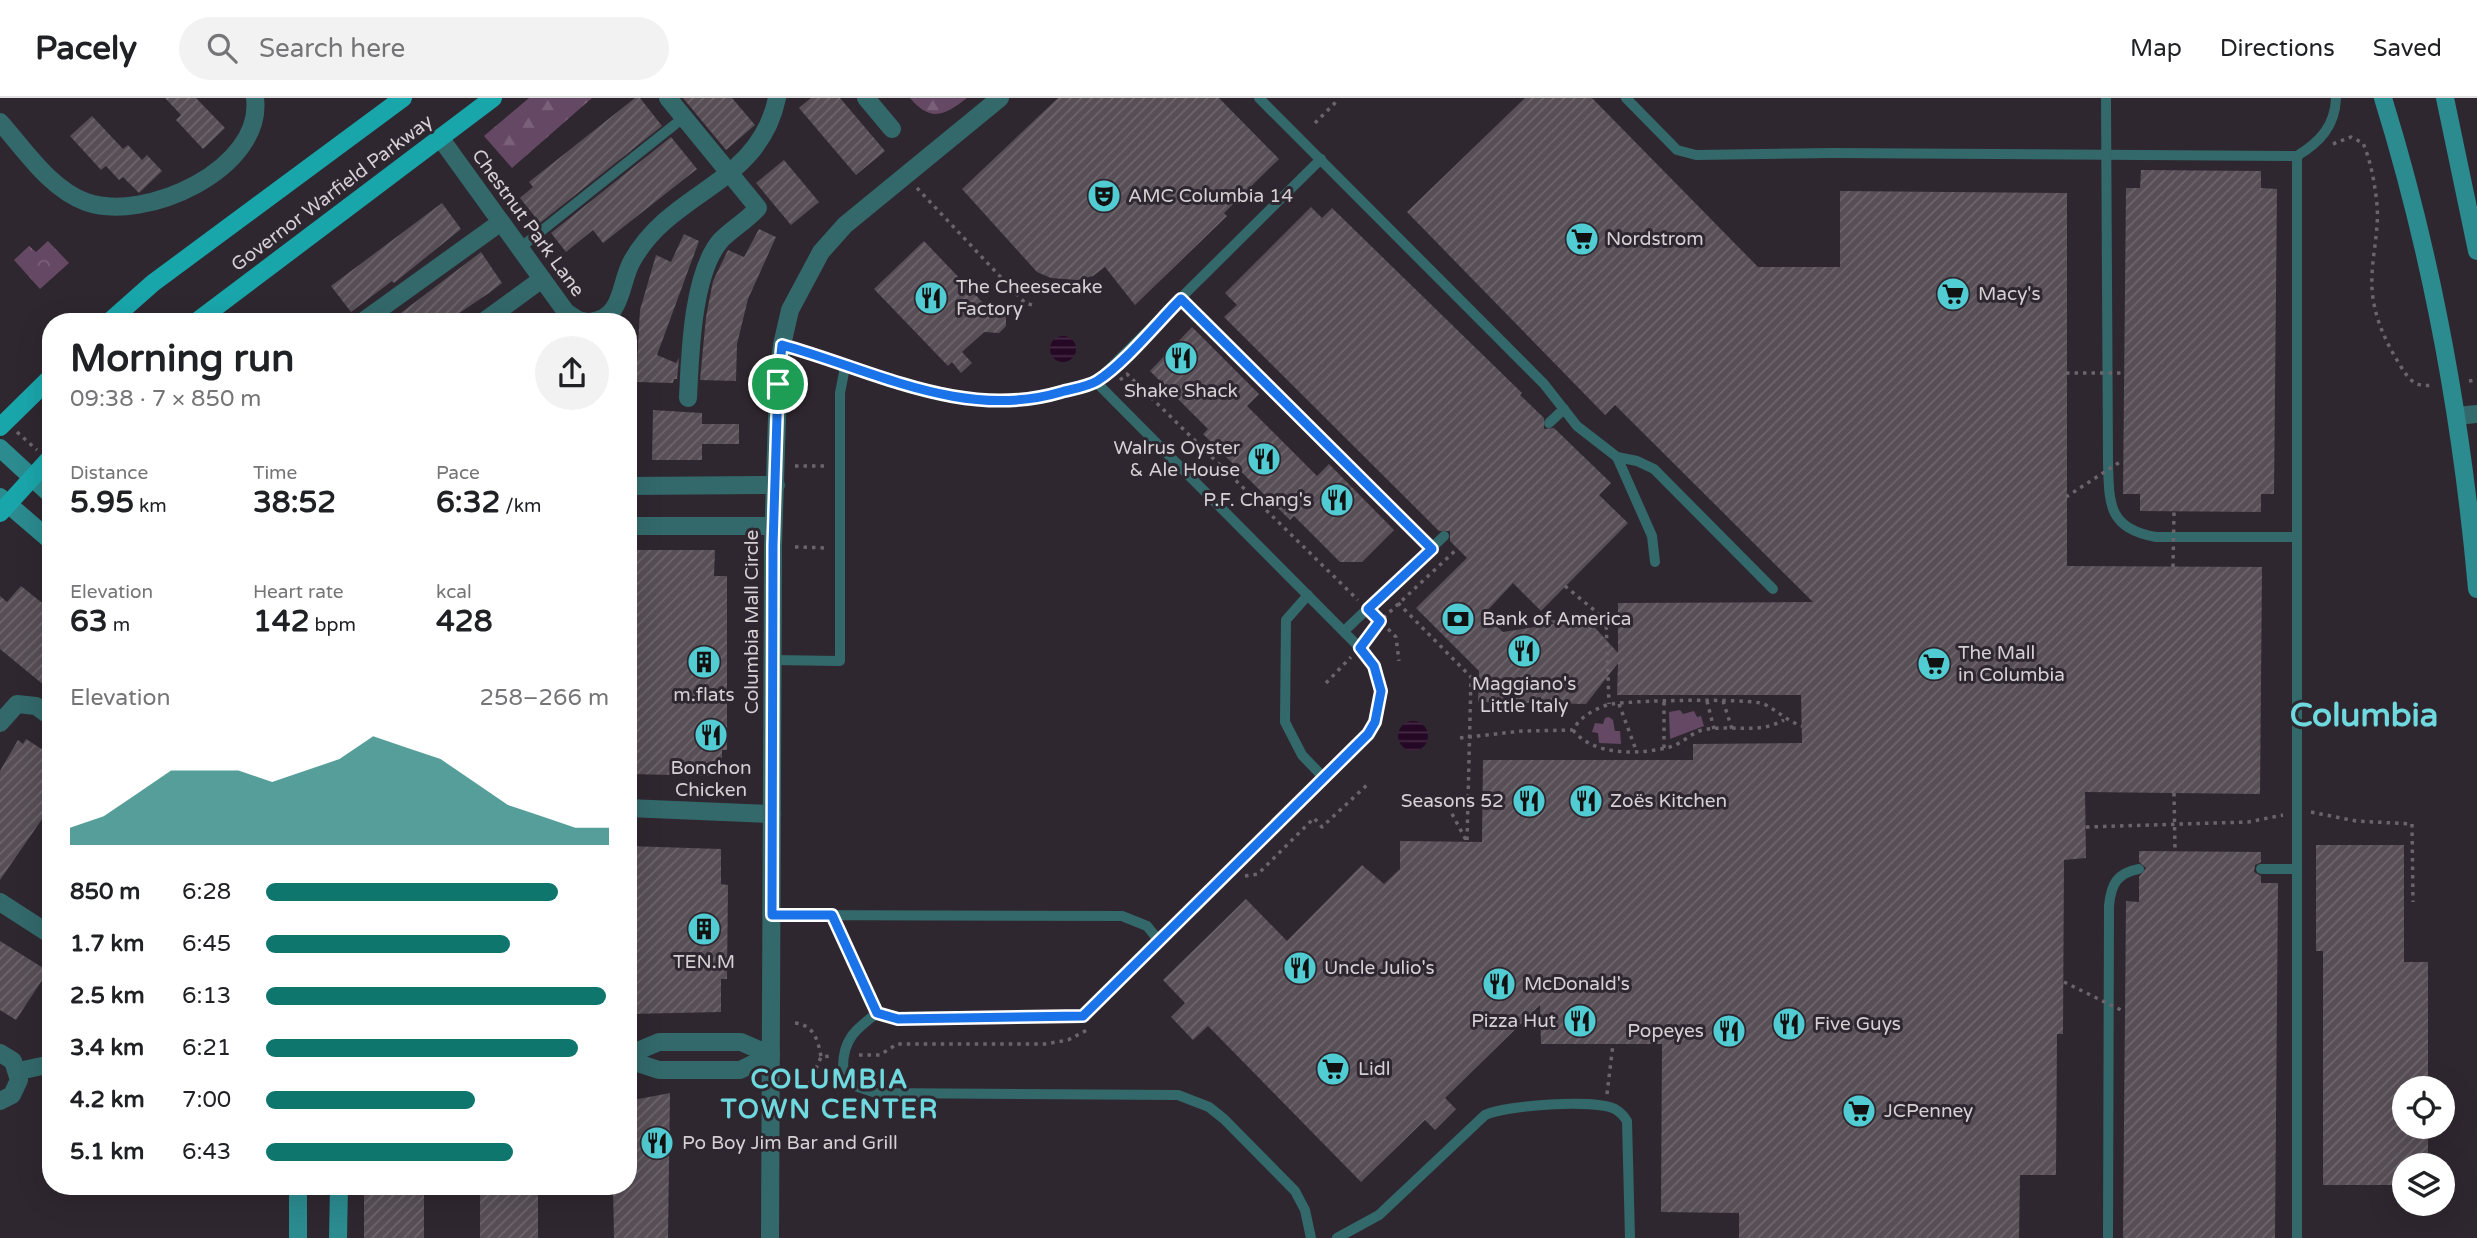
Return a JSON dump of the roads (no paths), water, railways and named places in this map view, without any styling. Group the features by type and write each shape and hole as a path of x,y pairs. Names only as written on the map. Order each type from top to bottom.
{"main road":[{"name":"Governor Warfield Parkway","path":"119,313 153,283 403,98"},
{"name":"Governor Warfield Parkway","path":"208,313 493,98"},
{"path":"2383,98 2430,262 2457,416 2477,589"},
{"path":"2445,98 2477,251"},
{"path":"3,424 42,386"},
{"path":"0,448 42,487"},
{"path":"42,466 3,505 42,534"},
{"path":"298,1195 298,1238"},
{"path":"338,1238 339,1195"}],"street":[{"path":"0,122 50,178 69,195 109,208 135,208 173,196 235,155 251,131 254,98"},
{"path":"668,98 758,208 741,226 720,241 701,287 690,342 688,398"},
{"name":"Chestnut Park Lane","path":"611,313 629,265 650,234 664,220 729,173 762,141 777,98"},
{"path":"866,98 892,129"},
{"name":"Columbia Mall Circle","path":"771,1238 773,526 782,345 790,310 821,252 845,225 1000,98"},
{"name":"Chestnut Park Lane","path":"441,139 568,313"},
{"path":"375,313 501,222"},
{"path":"495,313 542,279"},
{"path":"2457,416 2477,414"},
{"path":"637,486 776,485"},
{"path":"637,526 773,526"},
{"path":"0,723 17,704 36,706 42,710"},
{"path":"637,808 772,814"},
{"path":"0,902 42,929"},
{"path":"637,1053 659,1042 741,1042 771,1055"},
{"path":"0,1053 13,1061 19,1071 18,1087 12,1095 0,1101"},
{"path":"637,1061 659,1070 740,1070 771,1055"},
{"path":"19,1071 42,1066"}],"lane":[{"path":"1259,98 1544,384 1577,426 1616,457 1652,536 1655,562"},
{"path":"1626,98 1677,150 1687,154 2107,153 2297,156 2322,138 2333,121 2336,98"},
{"path":"2106,98 2108,461 2109,495 2113,510 2121,525 2136,534 2156,537 2297,537"},
{"path":"520,248 683,118"},
{"path":"2297,156 2297,1238"},
{"path":"782,345 890,382 970,398 1043,397 1096,382 1321,159"},
{"path":"1181,299 1432,549"},
{"path":"772,660 840,661 840,393 845,367"},
{"path":"832,915 877,1013 898,1019 1073,1019 1090,1011 1368,734 1378,709 1381,691 1378,676 1360,648 1096,382"},
{"path":"1549,424 1564,409"},
{"path":"1616,457 1637,461 1654,470 1773,589"},
{"path":"1344,631 1444,536"},
{"path":"1308,595 1290,611 1286,620 1285,722 1302,755 1325,779"},
{"path":"2108,1238 2109,906 2111,889 2117,878 2126,871 2139,869"},
{"path":"2261,869 2297,869"},
{"path":"772,915 1122,916 1146,926 1160,942"},
{"path":"877,1013 856,1028 845,1042 842,1067 855,1086 876,1093 1159,1094 1178,1095 1197,1101 1224,1119 1295,1191 1309,1223 1311,1238"},
{"path":"1338,1238 1379,1215 1485,1115 1497,1109 1516,1106 1606,1106 1614,1108 1627,1121 1630,1238"}],"place":[{"name":"AMC Columbia 14","path":"1104,196"},
{"name":"Nordstrom","path":"1582,239"},
{"name":"Macy's","path":"1953,294"},
{"name":"The Cheesecake Factory","path":"931,298"},
{"name":"Shake Shack","path":"1181,358"},
{"name":"Walrus Oyster & Ale House","path":"1264,459"},
{"name":"P.F. Chang's","path":"1337,500"},
{"name":"Bank of America","path":"1458,619"},
{"name":"Maggiano's Little Italy","path":"1524,651"},
{"name":"m.flats","path":"704,662"},
{"name":"The Mall in Columbia","path":"1934,664"},
{"name":"Bonchon Chicken","path":"711,735"},
{"name":"Seasons 52","path":"1529,801"},
{"name":"Zoës Kitchen","path":"1586,801"},
{"name":"TEN.M","path":"704,929"},
{"name":"Uncle Julio's","path":"1300,968"},
{"name":"McDonald's","path":"1499,984"},
{"name":"Pizza Hut","path":"1580,1021"},
{"name":"Five Guys","path":"1789,1024"},
{"name":"Popeyes","path":"1729,1031"},
{"name":"Lidl","path":"1333,1069"},
{"name":"JCPenney","path":"1859,1111"},
{"name":"Po Boy Jim Bar and Grill","path":"657,1143"}],"district":[{"name":"Columbia","path":"2364,715"},
{"name":"COLUMBIA TOWN CENTER","path":"830,1094"}]}
